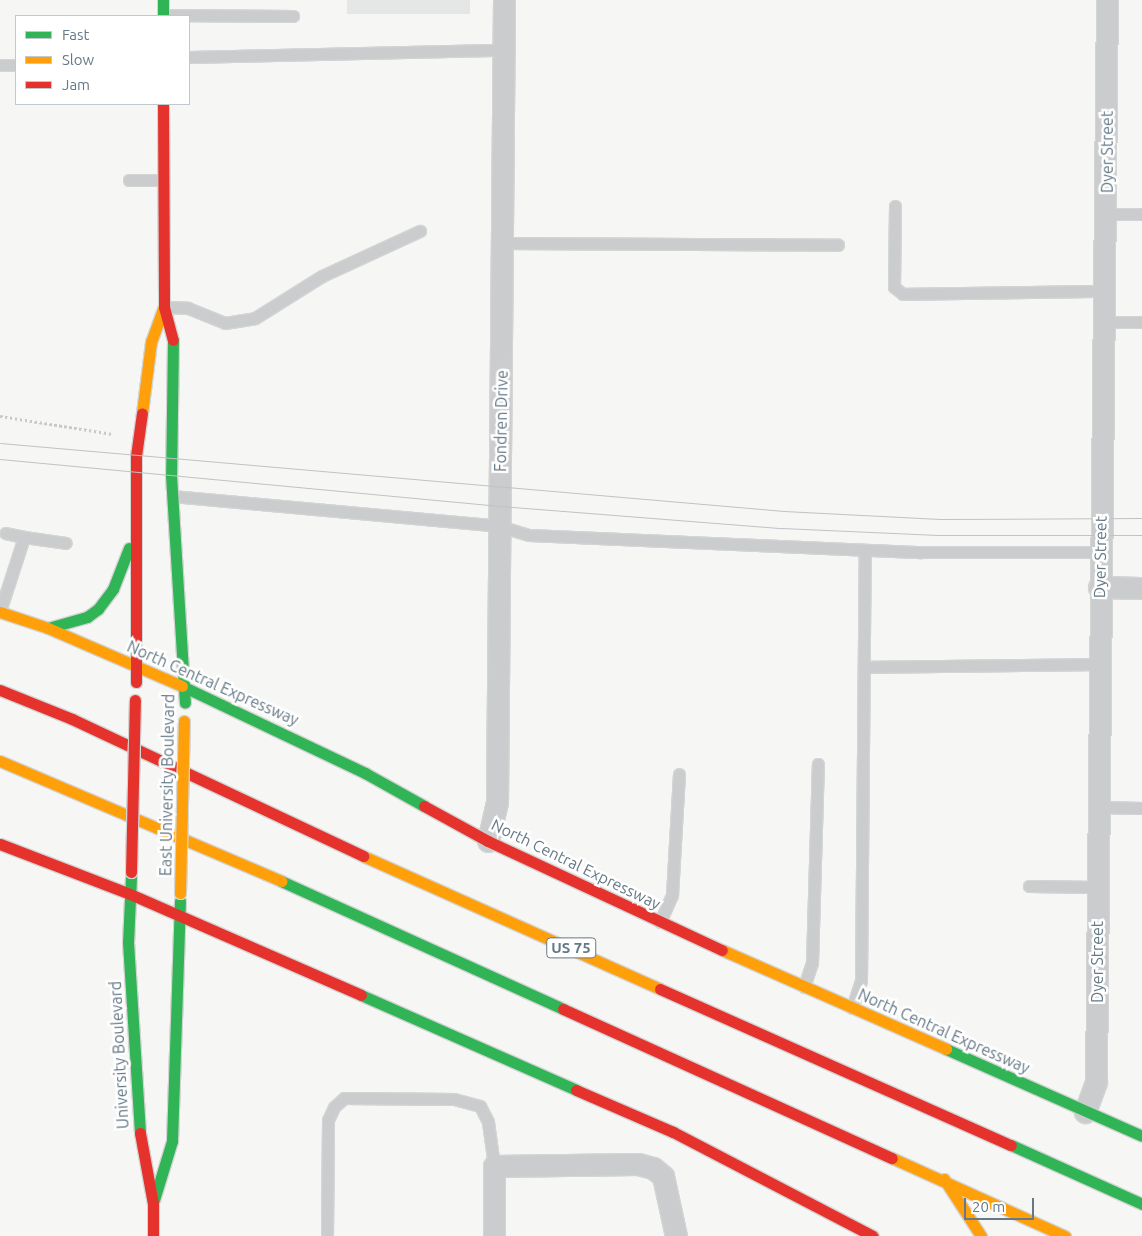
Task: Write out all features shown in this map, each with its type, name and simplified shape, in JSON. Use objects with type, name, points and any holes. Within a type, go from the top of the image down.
[{"type":"main road","points":[[163,0],[163,15]]},
{"type":"main road","name":"East University Boulevard","points":[[153,1204],[172,1141],[180,918],[185,687],[172,496],[174,342],[164,307],[163,105]]},
{"type":"main road","name":"East University Boulevard","points":[[131,872],[136,666],[136,456],[150,351],[164,307]]},
{"type":"main road","points":[[48,628],[87,617],[98,609],[113,589],[135,532]]},
{"type":"main road","name":"North Central Expressway","points":[[0,612],[48,628],[185,687],[323,751],[488,841],[660,922],[1084,1112],[1142,1136]]},
{"type":"main road","name":"US 75","points":[[0,690],[72,718],[250,804],[1142,1204]]},
{"type":"main road","points":[[0,761],[215,852],[944,1179],[1065,1236]]},
{"type":"main road","points":[[0,844],[130,894],[180,918],[673,1132],[873,1236]]},
{"type":"main road","name":"University Boulevard","points":[[131,872],[128,942],[140,1139],[153,1204],[153,1236]]},
{"type":"main road","points":[[944,1179],[981,1236]]},
{"type":"street","name":"Fondren Drive","points":[[488,841],[497,802],[504,0]]},
{"type":"street","name":"Dyer Street","points":[[1084,1112],[1096,1082],[1099,587],[1107,214],[1108,0]]},
{"type":"street","points":[[1099,587],[1142,588]]},
{"type":"street","points":[[494,1236],[494,1166],[638,1164],[653,1168],[663,1176],[676,1236]]},
{"type":"lane","points":[[190,16],[293,16]]},
{"type":"lane","points":[[190,57],[504,50]]},
{"type":"lane","points":[[0,65],[15,66]]},
{"type":"lane","points":[[130,180],[164,180]]},
{"type":"lane","points":[[895,206],[894,287],[903,294],[1105,291]]},
{"type":"lane","points":[[1107,214],[1142,214]]},
{"type":"lane","points":[[164,307],[188,308],[225,323],[255,318],[322,276],[420,231]]},
{"type":"lane","points":[[502,243],[838,245]]},
{"type":"lane","points":[[1105,322],[1142,322]]},
{"type":"lane","points":[[172,496],[499,526],[529,536],[865,550],[1100,552]]},
{"type":"lane","points":[[5,533],[66,543]]},
{"type":"lane","points":[[0,612],[24,537]]},
{"type":"lane","points":[[852,1008],[861,981],[865,550]]},
{"type":"lane","points":[[864,667],[1099,664]]},
{"type":"lane","points":[[804,987],[812,963],[818,764]]},
{"type":"lane","points":[[660,922],[674,886],[679,774]]},
{"type":"lane","points":[[1098,807],[1142,808]]},
{"type":"lane","points":[[1029,886],[1097,887]]},
{"type":"lane","points":[[327,1236],[328,1120],[334,1106],[344,1098],[454,1099],[480,1106],[488,1122],[494,1166]]},
{"type":"path","points":[[0,416],[120,435]]},
{"type":"shaded area","points":[[347,0],[470,0],[470,14],[347,14]]},
{"type":"tram line","points":[[0,443],[784,511],[940,519],[1142,518]]},
{"type":"tram line","points":[[0,459],[500,506],[782,528],[938,535],[1142,535]]},
{"type":"traffic: fast","points":[[163,0],[163,15]]},
{"type":"traffic: fast","points":[[173,340],[171,475],[185,703]]},
{"type":"traffic: fast","points":[[48,628],[87,617],[98,609],[113,589],[129,548]]},
{"type":"traffic: fast","points":[[182,686],[365,773],[424,806]]},
{"type":"traffic: fast","points":[[131,877],[128,942],[140,1133]]},
{"type":"traffic: fast","points":[[281,881],[563,1009]]},
{"type":"traffic: fast","points":[[154,1200],[172,1141],[180,901]]},
{"type":"traffic: fast","points":[[361,995],[576,1090]]},
{"type":"traffic: fast","points":[[946,1049],[1142,1136]]},
{"type":"traffic: fast","points":[[1011,1145],[1142,1204]]},
{"type":"traffic: slow","points":[[142,413],[151,342],[164,307]]},
{"type":"traffic: slow","points":[[0,612],[48,628],[182,686]]},
{"type":"traffic: slow","points":[[180,893],[184,721]]},
{"type":"traffic: slow","points":[[0,761],[281,881]]},
{"type":"traffic: slow","points":[[363,856],[660,989]]},
{"type":"traffic: slow","points":[[722,950],[946,1049]]},
{"type":"traffic: slow","points":[[892,1158],[1065,1236]]},
{"type":"traffic: slow","points":[[944,1179],[981,1236]]},
{"type":"traffic: jam","points":[[163,105],[164,307],[173,340]]},
{"type":"traffic: jam","points":[[136,682],[136,456],[142,413]]},
{"type":"traffic: jam","points":[[0,690],[72,719],[363,856]]},
{"type":"traffic: jam","points":[[131,872],[135,700]]},
{"type":"traffic: jam","points":[[424,806],[488,841],[722,950]]},
{"type":"traffic: jam","points":[[0,844],[130,894],[361,995]]},
{"type":"traffic: jam","points":[[660,989],[1011,1145]]},
{"type":"traffic: jam","points":[[563,1009],[892,1158]]},
{"type":"traffic: jam","points":[[576,1090],[673,1132],[873,1236]]},
{"type":"traffic: jam","points":[[140,1133],[153,1204],[153,1236]]}]
